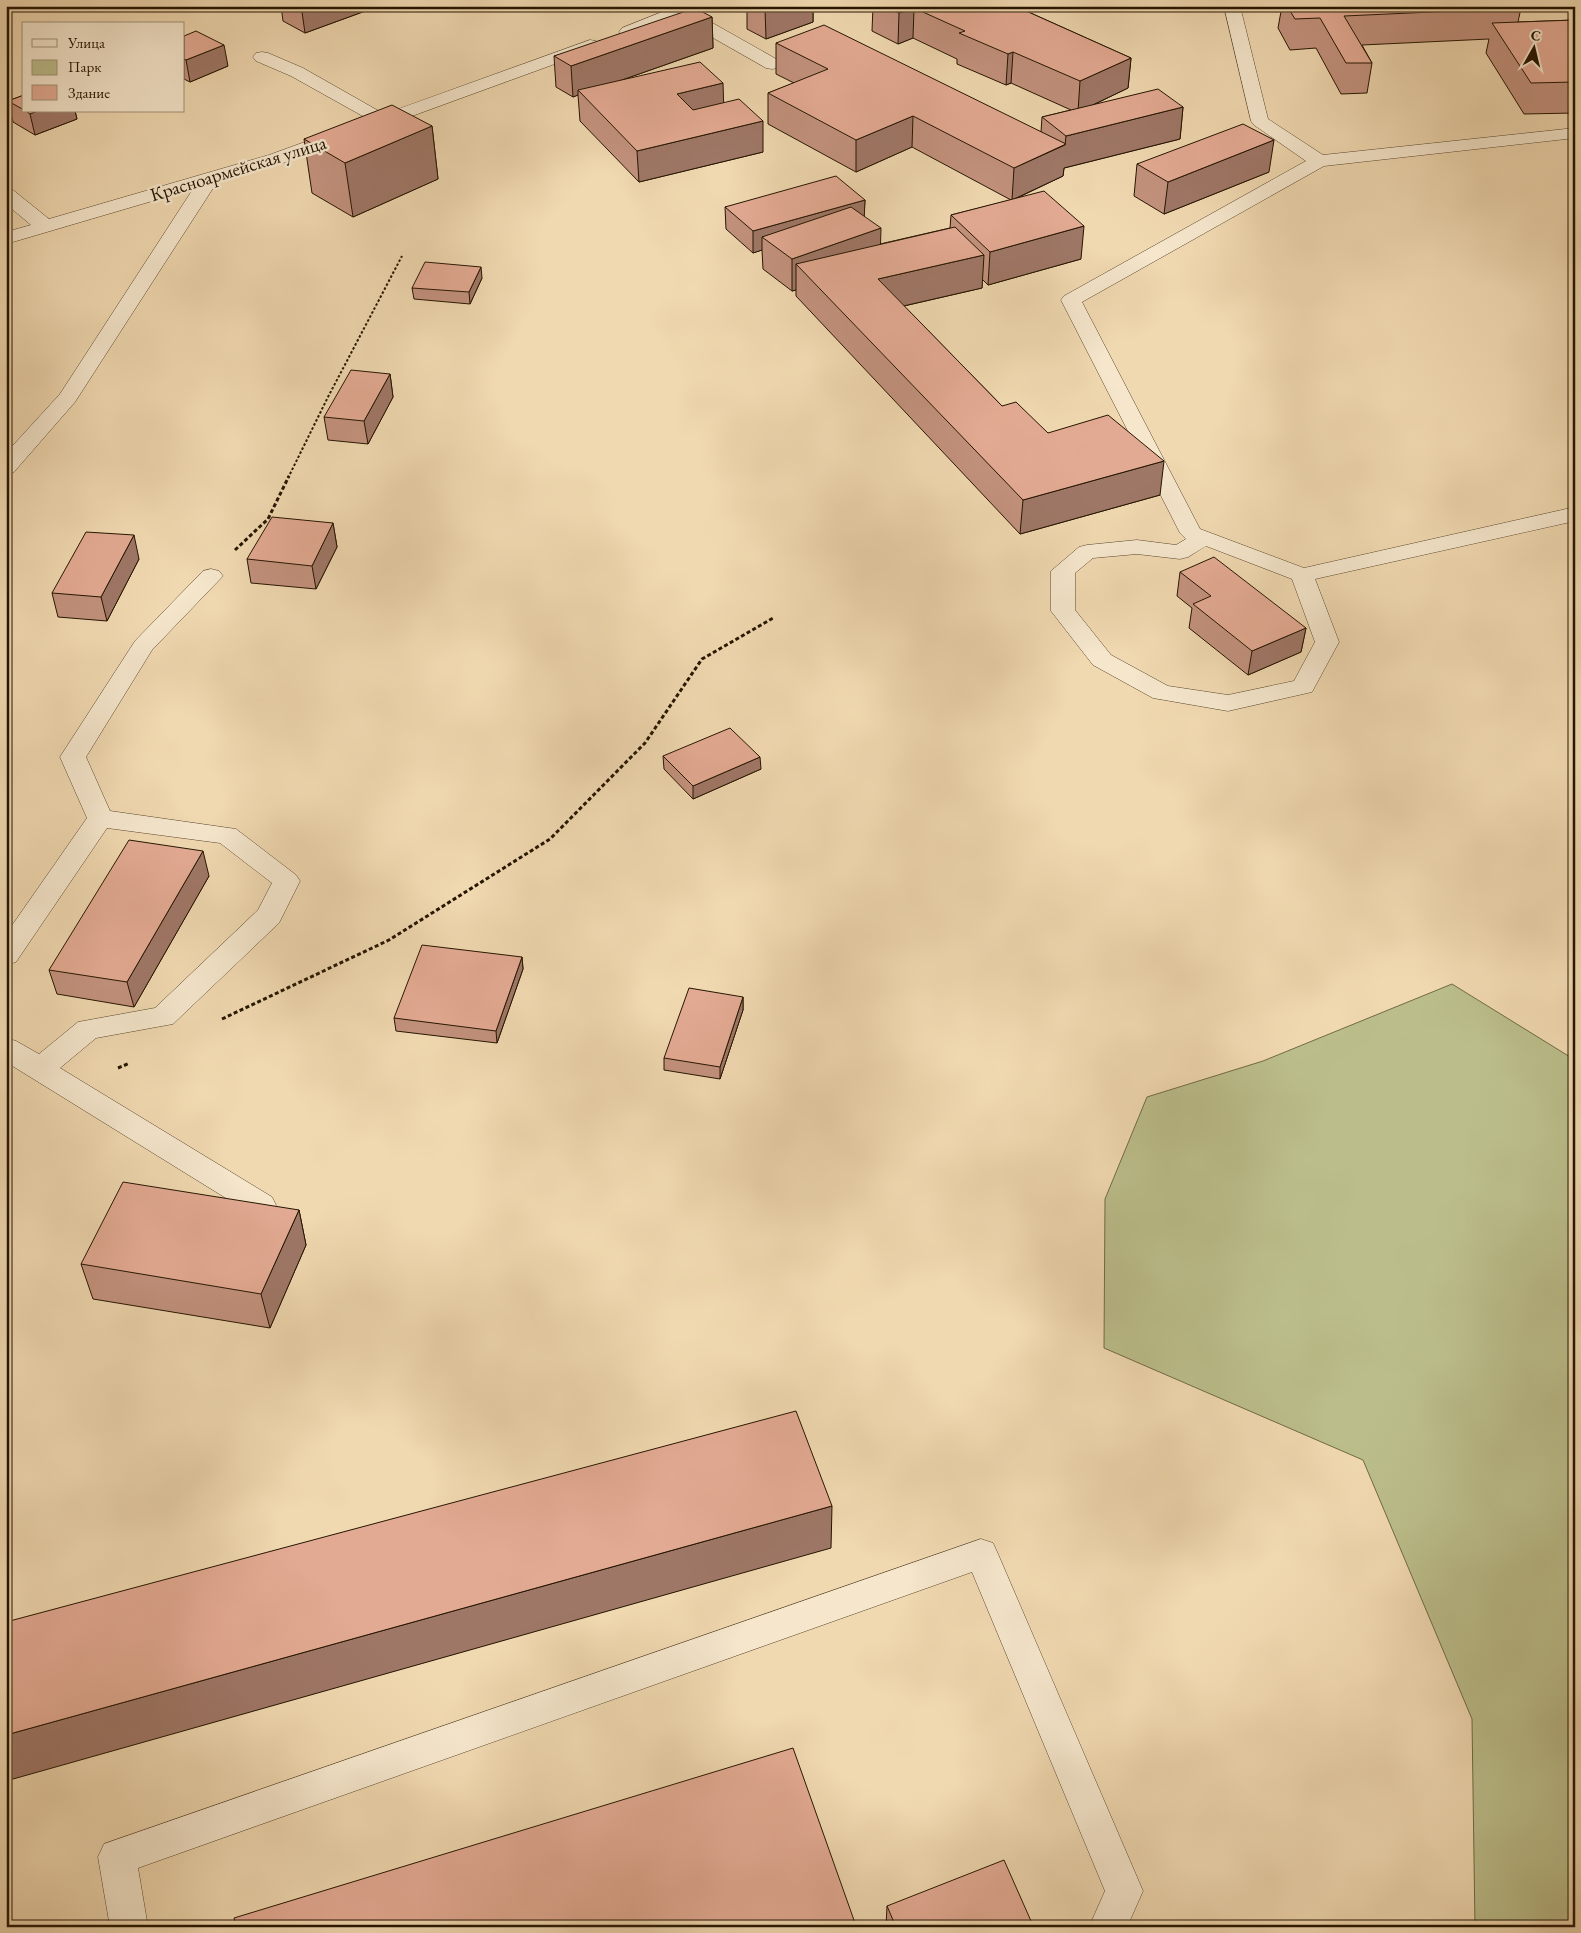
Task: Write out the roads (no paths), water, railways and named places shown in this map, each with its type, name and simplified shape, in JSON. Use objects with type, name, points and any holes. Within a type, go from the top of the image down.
[{"type":"street","points":[[1232,6],[1260,121],[1319,161]]},
{"type":"street","points":[[686,9],[772,64]]},
{"type":"street","name":"Красноармейская улица","points":[[6,238],[276,159],[686,9]]},
{"type":"street","points":[[262,57],[298,72],[382,120]]},
{"type":"street","points":[[1575,133],[1319,161],[1071,300],[1192,533],[1302,575],[1575,514]]},
{"type":"street","points":[[6,466],[68,398],[210,178]]},
{"type":"street","points":[[6,194],[46,226]]},
{"type":"street","points":[[1204,538],[1180,552],[1137,547],[1088,552],[1063,571],[1063,611],[1102,660],[1162,693],[1228,703],[1303,687],[1327,642],[1302,575]]},
{"type":"street","points":[[100,818],[73,757],[143,646],[211,576]]},
{"type":"street","points":[[6,955],[100,818]]},
{"type":"street","points":[[40,1069],[88,1029],[163,1017],[269,916],[287,881],[228,834],[100,818]]},
{"type":"street","points":[[6,1048],[261,1205]]},
{"type":"street","points":[[129,1927],[117,1857],[980,1554],[1124,1891],[1108,1927]]}]
